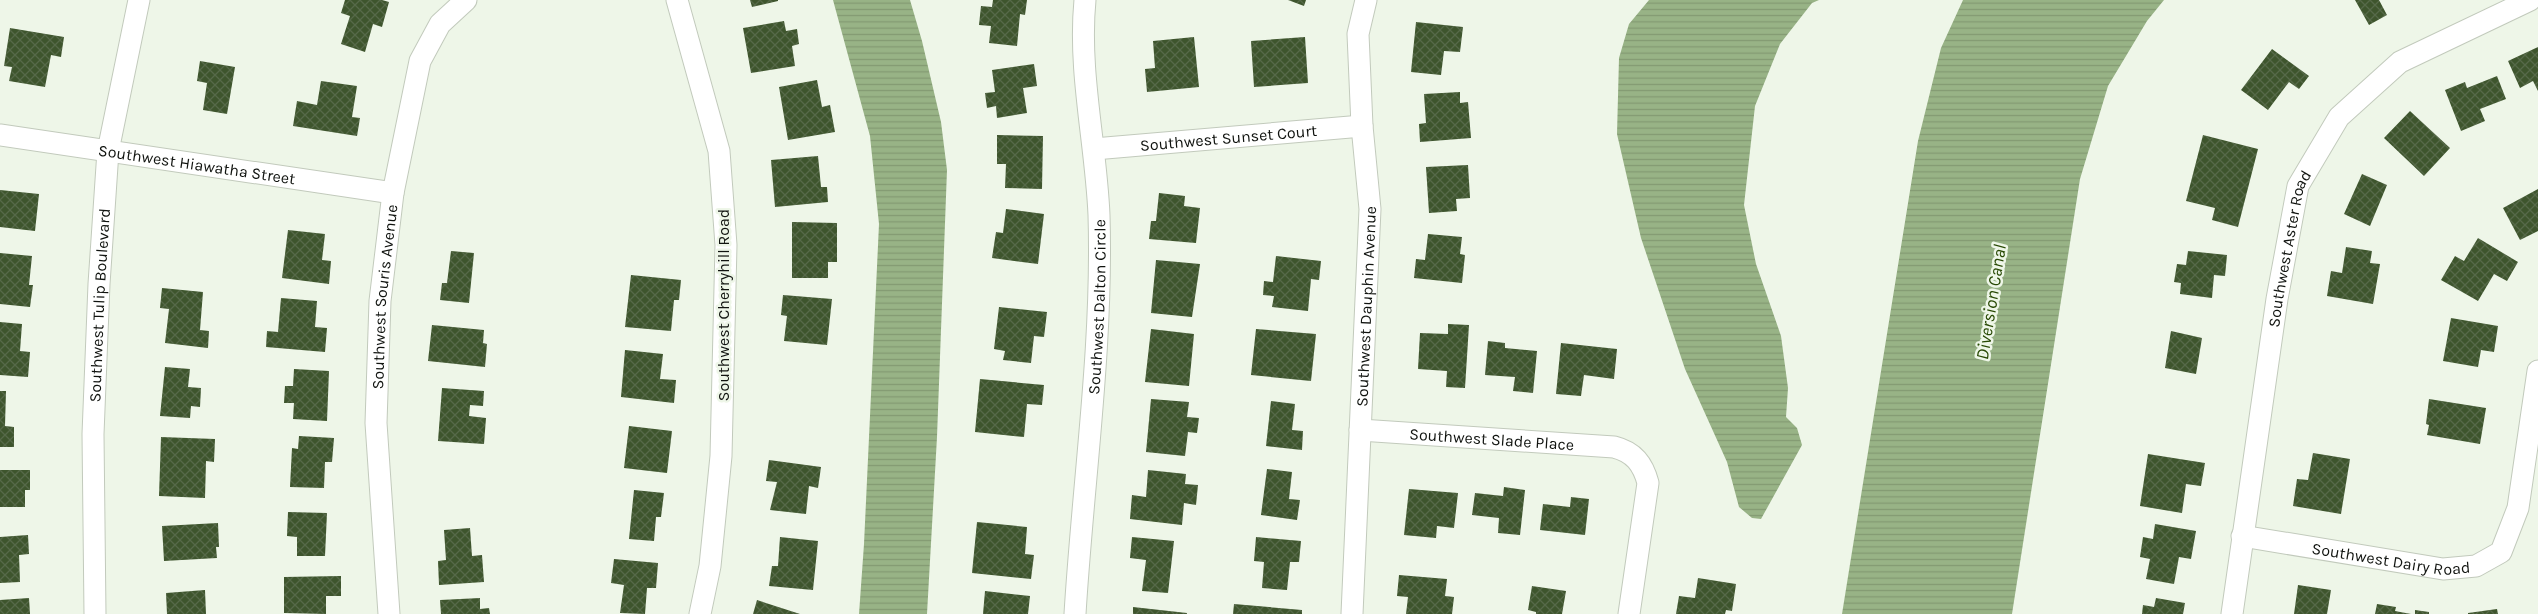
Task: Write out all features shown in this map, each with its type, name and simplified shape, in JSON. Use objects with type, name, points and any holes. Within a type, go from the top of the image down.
[{"type":"street","name":"Southwest Tulip Boulevard","points":[[95,614],[93,434],[99,284],[108,151],[139,0]]},
{"type":"street","name":"Southwest Souris Avenue","points":[[389,614],[376,423],[380,301],[392,193],[420,61],[440,24],[466,0]]},
{"type":"street","name":"Southwest Cherryhill Road","points":[[677,0],[719,151],[726,245],[721,456],[710,566],[700,614]]},
{"type":"street","name":"Southwest Dalton Circle","points":[[1075,614],[1092,406],[1099,214],[1088,93],[1084,0]]},
{"type":"street","name":"Southwest Dauphin Avenue","points":[[1352,614],[1370,209],[1362,126],[1358,34],[1366,0]]},
{"type":"street","name":"Southwest Aster Road","points":[[2232,614],[2277,300],[2298,186],[2339,117],[2400,62],[2530,0]]},
{"type":"street","name":"Southwest Sunset Court","points":[[1094,149],[1362,126]]},
{"type":"street","name":"Southwest Hiawatha Street","points":[[0,135],[392,193]]},
{"type":"street","name":"Southwest Dairy Road","points":[[2242,536],[2443,569],[2476,566],[2501,552],[2518,508],[2538,371]]},
{"type":"street","name":"Southwest Slade Place","points":[[1360,430],[1614,447],[1625,450],[1642,465],[1648,484],[1629,614]]},
{"type":"water","points":[[833,0],[910,0],[922,41],[941,122],[947,170],[937,437],[927,614],[859,614],[879,224],[870,136]]},
{"type":"water","points":[[1649,0],[1819,0],[1812,3],[1780,44],[1755,106],[1744,205],[1756,264],[1781,336],[1788,388],[1786,417],[1797,428],[1802,445],[1761,519],[1752,518],[1739,507],[1727,462],[1685,369],[1641,238],[1617,134],[1619,58],[1629,24]]},
{"type":"water","name":"Diversion Canal","points":[[1963,0],[2164,0],[2147,21],[2108,86],[2080,179],[2012,614],[1842,614],[1918,141],[1941,48]]},
{"type":"building","points":[[345,0],[382,0],[389,2],[382,27],[373,24],[365,52],[341,44],[350,16],[341,13]]},
{"type":"building","points":[[750,0],[778,0],[778,1],[752,7]]},
{"type":"building","points":[[993,0],[1027,0],[1025,15],[1020,14],[1017,46],[989,43],[991,26],[979,25],[981,6],[992,7]]},
{"type":"building","points":[[1288,0],[1306,0],[1304,6]]},
{"type":"building","points":[[2355,0],[2379,0],[2387,15],[2369,25]]},
{"type":"building","points":[[784,21],[786,31],[797,29],[799,44],[792,46],[795,66],[751,73],[743,28]]},
{"type":"building","points":[[1416,22],[1463,27],[1460,52],[1444,51],[1441,75],[1411,72]]},
{"type":"building","points":[[10,28],[64,37],[61,57],[51,55],[45,87],[9,81],[12,67],[4,66]]},
{"type":"building","points":[[1194,37],[1199,87],[1147,92],[1145,69],[1155,68],[1153,41]]},
{"type":"building","points":[[1305,37],[1308,83],[1254,87],[1251,41]]},
{"type":"building","points":[[2538,47],[2538,91],[2533,81],[2520,88],[2508,61]]},
{"type":"building","points":[[2272,49],[2309,76],[2299,89],[2289,82],[2268,110],[2241,90]]},
{"type":"building","points":[[200,61],[235,67],[227,114],[203,110],[207,83],[197,81]]},
{"type":"building","points":[[1034,64],[1037,86],[1023,88],[1027,113],[997,118],[996,106],[987,108],[985,93],[995,92],[992,70]]},
{"type":"building","points":[[2497,76],[2506,99],[2480,109],[2485,121],[2461,131],[2445,90],[2465,82],[2467,88]]},
{"type":"building","points":[[817,80],[822,107],[830,105],[835,132],[788,140],[779,87]]},
{"type":"building","points":[[321,81],[357,86],[352,117],[360,118],[357,136],[293,126],[297,101],[317,105]]},
{"type":"building","points":[[1460,92],[1460,103],[1468,102],[1471,138],[1420,142],[1419,124],[1426,123],[1424,94]]},
{"type":"building","points":[[2410,111],[2450,148],[2424,176],[2384,138]]},
{"type":"building","points":[[997,135],[1043,136],[1042,189],[1005,188],[1006,164],[997,164]]},
{"type":"building","points":[[2203,135],[2258,149],[2238,227],[2212,220],[2215,208],[2186,201]]},
{"type":"building","points":[[818,156],[821,187],[827,187],[828,202],[775,207],[771,160]]},
{"type":"building","points":[[1468,165],[1470,198],[1456,199],[1457,211],[1429,213],[1426,167]]},
{"type":"building","points":[[2362,174],[2387,185],[2370,226],[2344,214]]},
{"type":"building","points":[[2538,189],[2538,231],[2520,240],[2503,208]]},
{"type":"building","points":[[0,190],[39,194],[35,231],[0,227]]},
{"type":"building","points":[[1159,193],[1185,196],[1184,206],[1200,208],[1196,243],[1149,239],[1151,221],[1156,221]]},
{"type":"building","points":[[1006,209],[1044,214],[1038,264],[992,258],[996,232],[1003,233]]},
{"type":"building","points":[[792,222],[837,223],[837,262],[828,262],[828,278],[792,278]]},
{"type":"building","points":[[288,230],[325,234],[322,260],[331,261],[329,284],[282,278]]},
{"type":"building","points":[[1428,234],[1462,237],[1460,254],[1465,255],[1462,283],[1414,278],[1416,259],[1425,260]]},
{"type":"building","points":[[2478,238],[2518,262],[2507,281],[2494,274],[2478,301],[2441,280],[2455,256],[2464,261]]},
{"type":"building","points":[[2346,247],[2372,251],[2370,263],[2380,264],[2373,304],[2327,296],[2331,271],[2342,273]]},
{"type":"building","points":[[451,251],[474,253],[469,303],[440,300],[442,283],[447,283]]},
{"type":"building","points":[[2188,251],[2227,255],[2225,276],[2214,275],[2212,298],[2180,294],[2181,283],[2174,282],[2177,264],[2186,265]]},
{"type":"building","points":[[0,253],[32,256],[29,285],[33,285],[30,307],[0,304]]},
{"type":"building","points":[[1276,256],[1321,261],[1319,280],[1311,279],[1308,311],[1272,307],[1274,296],[1263,295],[1264,281],[1273,282]]},
{"type":"building","points":[[1156,260],[1200,264],[1192,317],[1151,313]]},
{"type":"building","points":[[631,275],[681,280],[679,300],[674,300],[671,331],[625,327]]},
{"type":"building","points":[[162,288],[203,292],[200,330],[209,331],[208,348],[165,343],[169,309],[160,308]]},
{"type":"building","points":[[783,295],[832,299],[827,345],[784,341],[787,316],[781,315]]},
{"type":"building","points":[[281,298],[317,301],[315,327],[327,328],[325,352],[266,347],[267,331],[278,332]]},
{"type":"building","points":[[999,307],[1047,312],[1044,337],[1034,336],[1031,363],[1003,360],[1005,351],[994,349]]},
{"type":"building","points":[[2451,318],[2498,326],[2494,352],[2481,350],[2478,367],[2443,361]]},
{"type":"building","points":[[0,322],[22,324],[20,351],[30,352],[28,377],[0,375]]},
{"type":"building","points":[[1448,324],[1469,325],[1465,388],[1446,387],[1447,371],[1418,369],[1420,333],[1448,334]]},
{"type":"building","points":[[432,325],[484,330],[483,343],[487,344],[485,367],[428,361]]},
{"type":"building","points":[[1151,329],[1194,334],[1189,386],[1145,382]]},
{"type":"building","points":[[1256,329],[1316,334],[1311,381],[1251,375]]},
{"type":"building","points":[[2171,331],[2202,338],[2196,374],[2165,368]]},
{"type":"building","points":[[1488,341],[1505,343],[1505,348],[1537,351],[1533,393],[1513,391],[1515,377],[1485,375]]},
{"type":"building","points":[[1561,343],[1617,349],[1614,379],[1584,375],[1581,396],[1556,394]]},
{"type":"building","points":[[625,350],[663,354],[660,379],[676,380],[674,403],[621,397]]},
{"type":"building","points":[[165,367],[190,369],[188,387],[201,388],[200,407],[191,406],[190,418],[160,416]]},
{"type":"building","points":[[294,369],[329,371],[327,421],[293,419],[294,403],[284,403],[285,386],[293,386]]},
{"type":"building","points":[[980,379],[1044,385],[1042,405],[1027,404],[1024,437],[975,432]]},
{"type":"building","points":[[442,388],[484,391],[483,406],[470,405],[469,416],[486,418],[484,444],[438,441]]},
{"type":"building","points":[[0,391],[6,391],[5,426],[14,427],[14,447],[0,447]]},
{"type":"building","points":[[1151,399],[1189,402],[1187,417],[1199,418],[1197,433],[1188,432],[1185,456],[1146,452]]},
{"type":"building","points":[[2429,399],[2486,408],[2480,444],[2427,435],[2429,425],[2426,424]]},
{"type":"building","points":[[1271,401],[1295,404],[1292,430],[1303,431],[1302,450],[1266,446]]},
{"type":"building","points":[[629,426],[672,431],[667,473],[624,468]]},
{"type":"building","points":[[299,436],[334,438],[332,462],[325,462],[324,488],[290,487],[292,448],[298,449]]},
{"type":"building","points":[[161,437],[215,439],[214,462],[206,461],[205,498],[159,496]]},
{"type":"building","points":[[2313,453],[2350,459],[2341,514],[2293,506],[2297,479],[2308,480]]},
{"type":"building","points":[[2148,454],[2205,463],[2201,486],[2186,484],[2182,513],[2140,506]]},
{"type":"building","points":[[769,460],[821,467],[818,488],[809,486],[806,514],[770,510],[777,482],[766,481]]},
{"type":"building","points":[[1267,469],[1292,472],[1289,499],[1300,500],[1297,520],[1261,515]]},
{"type":"building","points":[[0,470],[30,470],[30,490],[25,490],[25,507],[0,507]]},
{"type":"building","points":[[1148,470],[1186,474],[1185,484],[1198,485],[1196,505],[1184,503],[1182,525],[1130,519],[1132,495],[1146,497]]},
{"type":"building","points":[[1504,487],[1525,490],[1520,535],[1498,533],[1499,518],[1472,515],[1475,493],[1503,496]]},
{"type":"building","points":[[1409,489],[1458,493],[1454,528],[1437,526],[1436,538],[1404,535]]},
{"type":"building","points":[[634,490],[664,493],[661,517],[656,517],[654,541],[629,539]]},
{"type":"building","points":[[1571,497],[1589,499],[1585,535],[1540,530],[1543,504],[1570,507]]},
{"type":"building","points":[[288,512],[327,513],[325,556],[297,556],[297,537],[287,536]]},
{"type":"building","points":[[977,522],[1027,527],[1025,554],[1034,555],[1031,579],[972,573]]},
{"type":"building","points":[[218,523],[219,547],[216,547],[217,558],[164,561],[162,526]]},
{"type":"building","points":[[2155,524],[2196,531],[2191,559],[2179,557],[2174,584],[2146,579],[2150,559],[2140,557],[2143,537],[2153,539]]},
{"type":"building","points":[[470,528],[472,556],[482,555],[484,582],[439,585],[438,561],[446,560],[444,530]]},
{"type":"building","points":[[28,535],[29,554],[19,555],[20,582],[0,583],[0,537]]},
{"type":"building","points":[[780,537],[818,541],[813,590],[769,586],[772,566],[778,566]]},
{"type":"building","points":[[1132,537],[1174,541],[1168,593],[1142,591],[1146,560],[1130,558]]},
{"type":"building","points":[[1256,537],[1301,541],[1299,562],[1290,562],[1287,590],[1262,588],[1264,562],[1254,561]]},
{"type":"building","points":[[614,559],[658,563],[656,588],[647,588],[645,614],[620,613],[624,585],[611,583]]},
{"type":"building","points":[[1399,575],[1447,579],[1445,596],[1454,597],[1452,614],[1406,614],[1408,597],[1397,596]]},
{"type":"building","points":[[341,576],[341,596],[326,596],[326,614],[284,613],[284,577]]},
{"type":"building","points":[[1698,578],[1736,584],[1732,611],[1726,610],[1725,614],[1676,614],[1679,596],[1695,598]]},
{"type":"building","points":[[2298,585],[2331,590],[2327,614],[2294,614]]},
{"type":"building","points":[[1532,586],[1566,591],[1562,614],[1536,614],[1536,612],[1528,610]]},
{"type":"building","points":[[205,590],[206,614],[167,614],[166,593]]},
{"type":"building","points":[[985,591],[1030,596],[1028,614],[983,614]]},
{"type":"building","points":[[29,598],[30,614],[0,614],[0,600]]},
{"type":"building","points":[[480,598],[480,609],[489,608],[490,614],[441,614],[440,600]]},
{"type":"building","points":[[2156,598],[2185,603],[2183,614],[2142,614],[2143,605],[2154,607]]},
{"type":"building","points":[[757,600],[800,614],[753,614]]},
{"type":"building","points":[[1234,604],[1302,610],[1302,614],[1233,614]]},
{"type":"building","points":[[2377,604],[2396,607],[2395,611],[2411,614],[2375,614]]},
{"type":"building","points":[[1133,607],[1187,613],[1187,614],[1133,614]]},
{"type":"building","points":[[2497,609],[2498,614],[2468,614],[2468,613]]},
{"type":"building","points":[[2415,610],[2429,612],[2429,614],[2415,614]]}]
